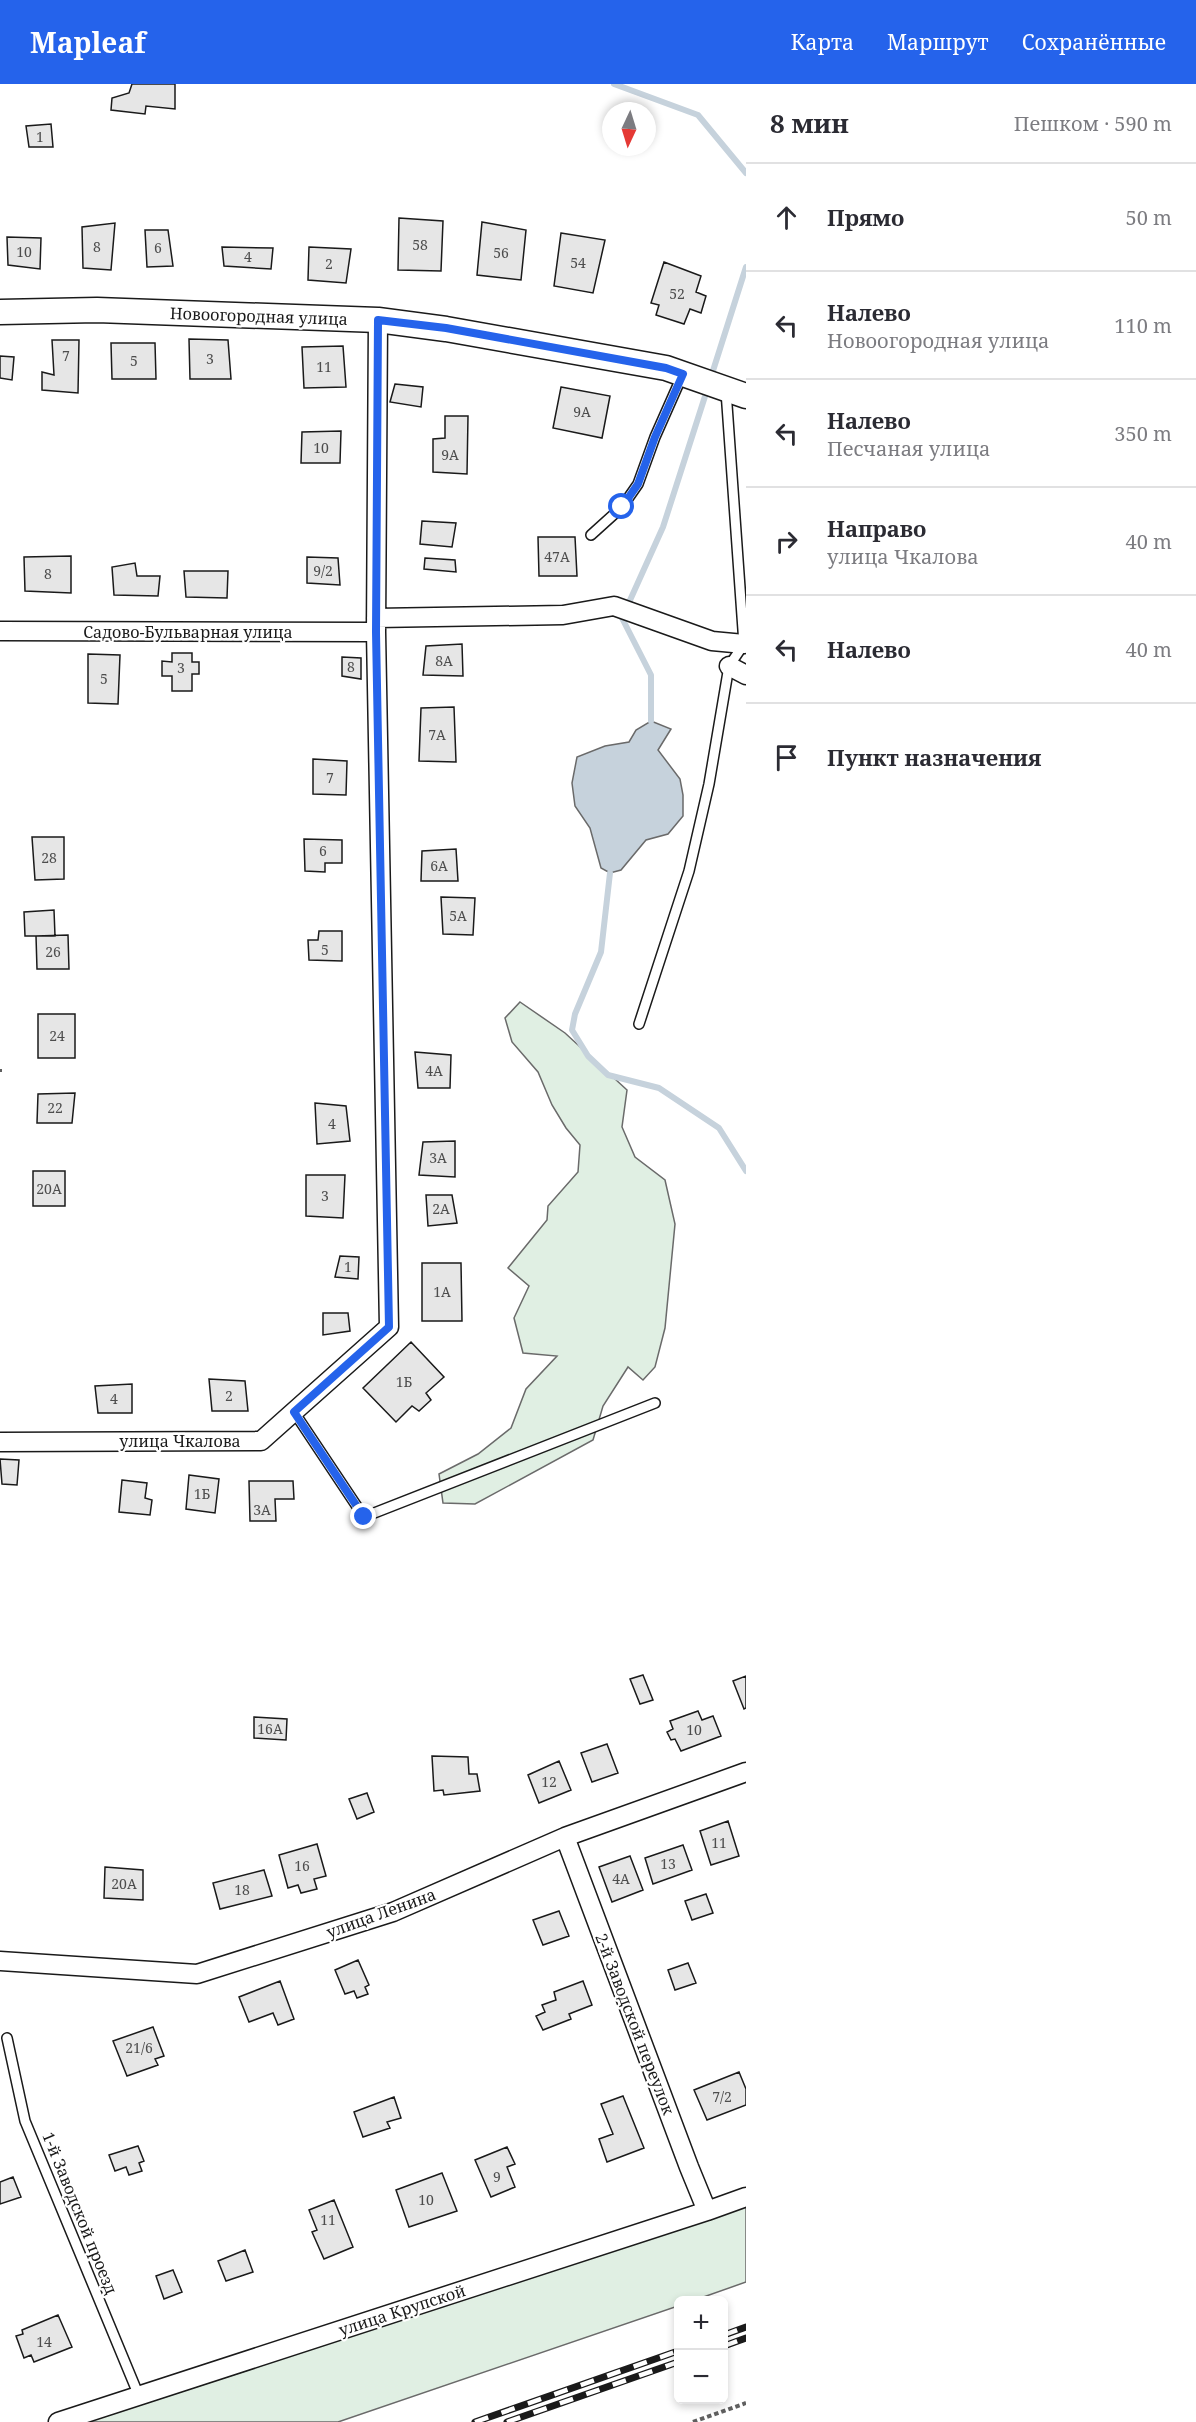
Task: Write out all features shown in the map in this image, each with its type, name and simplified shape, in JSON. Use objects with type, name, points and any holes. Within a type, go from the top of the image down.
[{"type":"street","name":"Новоогородная улица","points":[[0,312],[97,310],[378,320],[446,328],[666,368],[736,393]]},
{"type":"street","points":[[376,625],[378,320]]},
{"type":"street","name":"Садово-Бульварная улица","points":[[0,631],[376,625],[563,615],[614,606],[712,641],[744,644]]},
{"type":"street","name":"улица Чкалова","points":[[0,1442],[261,1441],[389,1327],[376,625]]},
{"type":"street","points":[[729,666],[746,675]]},
{"type":"street","name":"улица Ленина","points":[[0,1961],[197,1974],[393,1912],[565,1837],[746,1772]]},
{"type":"street","name":"2-й Заводской переулок","points":[[565,1837],[707,2211]]},
{"type":"street","name":"улица Крупской","points":[[58,2422],[746,2197]]},
{"type":"lane","points":[[591,535],[622,507],[638,484],[655,437],[683,374]]},
{"type":"lane","points":[[639,1024],[689,872],[710,784],[729,666],[744,644],[736,393]]},
{"type":"lane","points":[[294,1412],[364,1517],[655,1403]]},
{"type":"lane","name":"1-й Заводской проезд","points":[[7,2038],[25,2121],[139,2396]]},
{"type":"path","points":[[693,2422],[746,2403]]},
{"type":"green space","points":[[520,1002],[565,1033],[627,1090],[622,1127],[635,1157],[665,1180],[675,1224],[665,1328],[655,1367],[643,1380],[628,1367],[603,1406],[593,1440],[475,1504],[443,1503],[439,1474],[478,1454],[511,1428],[526,1389],[557,1356],[523,1353],[514,1318],[529,1286],[508,1268],[547,1220],[548,1206],[578,1172],[580,1145],[552,1105],[538,1072],[512,1042],[505,1018]]},
{"type":"green space","points":[[746,2198],[746,2282],[706,2296],[674,2296],[674,2307],[338,2422],[87,2422],[251,2369]]},
{"type":"shaded area","points":[[651,721],[671,729],[658,750],[680,779],[683,816],[668,834],[646,840],[621,870],[610,873],[601,868],[590,828],[575,806],[572,783],[577,757],[605,746],[629,742],[636,730]]},
{"type":"building","points":[[132,84],[175,84],[175,109],[146,106],[145,114],[111,110],[112,98],[129,93]]},
{"type":"building","points":[[51,124],[53,147],[29,147],[26,126]]},
{"type":"building","points":[[399,218],[443,221],[441,271],[398,270]]},
{"type":"building","points":[[482,222],[526,230],[521,280],[477,275]]},
{"type":"building","points":[[115,223],[111,270],[83,268],[82,227]]},
{"type":"building","points":[[145,230],[168,230],[173,266],[147,267]]},
{"type":"building","points":[[561,233],[605,240],[593,293],[554,286]]},
{"type":"building","points":[[7,237],[41,238],[40,269],[8,265]]},
{"type":"building","points":[[222,247],[273,248],[271,269],[224,266]]},
{"type":"building","points":[[309,247],[351,249],[346,283],[308,280]]},
{"type":"building","points":[[664,262],[701,276],[696,292],[706,296],[701,313],[690,309],[684,324],[656,315],[659,305],[651,303]]},
{"type":"building","points":[[189,339],[228,340],[231,379],[190,379]]},
{"type":"building","points":[[52,340],[79,340],[78,393],[42,390],[42,372],[54,375]]},
{"type":"building","points":[[111,343],[155,343],[156,379],[112,379]]},
{"type":"building","points":[[343,346],[346,387],[304,388],[302,347]]},
{"type":"building","points":[[0,356],[14,357],[12,380],[0,378]]},
{"type":"building","points":[[395,384],[423,387],[421,407],[390,402]]},
{"type":"building","points":[[561,387],[610,396],[602,438],[553,428]]},
{"type":"building","points":[[445,416],[468,416],[467,474],[433,472],[433,439],[445,438]]},
{"type":"building","points":[[341,431],[340,463],[301,463],[302,432]]},
{"type":"building","points":[[422,521],[456,523],[452,547],[420,544]]},
{"type":"building","points":[[538,537],[575,537],[577,576],[539,576]]},
{"type":"building","points":[[71,556],[71,593],[25,591],[24,557]]},
{"type":"building","points":[[307,557],[338,558],[340,585],[307,583]]},
{"type":"building","points":[[425,558],[455,560],[456,572],[424,569]]},
{"type":"building","points":[[135,563],[137,576],[160,576],[158,596],[114,595],[112,567]]},
{"type":"building","points":[[184,571],[228,571],[227,598],[186,597]]},
{"type":"building","points":[[462,644],[463,676],[423,675],[426,646]]},
{"type":"building","points":[[172,653],[192,653],[192,662],[199,662],[199,674],[192,674],[192,691],[172,691],[172,676],[162,676],[162,661],[172,662]]},
{"type":"building","points":[[88,654],[120,655],[118,704],[88,703]]},
{"type":"building","points":[[342,657],[361,658],[361,679],[342,676]]},
{"type":"building","points":[[454,707],[456,762],[419,761],[421,708]]},
{"type":"building","points":[[313,759],[347,761],[346,795],[313,794]]},
{"type":"building","points":[[32,837],[64,837],[64,879],[35,880]]},
{"type":"building","points":[[304,839],[342,840],[342,863],[325,863],[325,872],[305,871]]},
{"type":"building","points":[[456,849],[458,881],[421,881],[422,851]]},
{"type":"building","points":[[441,897],[475,898],[473,935],[443,934]]},
{"type":"building","points":[[54,910],[55,936],[25,936],[24,912]]},
{"type":"building","points":[[319,931],[342,931],[342,961],[309,960],[308,940],[318,940]]},
{"type":"building","points":[[68,935],[69,969],[37,969],[36,936]]},
{"type":"building","points":[[38,1014],[75,1014],[75,1058],[38,1058]]},
{"type":"building","points":[[415,1052],[451,1055],[450,1088],[418,1088]]},
{"type":"building","points":[[75,1093],[72,1123],[37,1123],[38,1094]]},
{"type":"building","points":[[315,1103],[346,1106],[350,1141],[317,1144]]},
{"type":"building","points":[[455,1141],[455,1177],[419,1175],[423,1142]]},
{"type":"building","points":[[33,1171],[65,1171],[65,1206],[33,1206]]},
{"type":"building","points":[[306,1175],[345,1175],[343,1218],[306,1216]]},
{"type":"building","points":[[426,1195],[452,1195],[457,1223],[428,1226]]},
{"type":"building","points":[[340,1256],[359,1257],[358,1279],[335,1277]]},
{"type":"building","points":[[422,1263],[461,1263],[462,1321],[422,1321]]},
{"type":"building","points":[[323,1313],[348,1313],[350,1331],[323,1335]]},
{"type":"building","points":[[411,1342],[444,1377],[426,1393],[431,1400],[419,1411],[412,1406],[396,1422],[363,1388]]},
{"type":"building","points":[[209,1379],[245,1381],[248,1411],[212,1411]]},
{"type":"building","points":[[132,1384],[132,1413],[98,1413],[95,1386]]},
{"type":"building","points":[[0,1459],[19,1460],[17,1485],[2,1484]]},
{"type":"building","points":[[189,1475],[219,1479],[215,1513],[186,1509]]},
{"type":"building","points":[[122,1480],[147,1483],[145,1498],[152,1500],[150,1515],[119,1512]]},
{"type":"building","points":[[249,1481],[293,1481],[294,1499],[275,1499],[276,1521],[250,1521]]},
{"type":"building","points":[[643,1675],[653,1700],[640,1704],[630,1679]]},
{"type":"building","points":[[746,1676],[746,1708],[744,1709],[733,1681]]},
{"type":"building","points":[[698,1711],[702,1720],[713,1716],[721,1736],[681,1751],[675,1739],[671,1740],[667,1732],[673,1729],[670,1721]]},
{"type":"building","points":[[254,1717],[287,1719],[286,1740],[254,1738]]},
{"type":"building","points":[[607,1744],[618,1773],[592,1782],[581,1753]]},
{"type":"building","points":[[432,1756],[468,1757],[469,1774],[477,1774],[480,1791],[444,1795],[443,1790],[434,1791]]},
{"type":"building","points":[[559,1761],[571,1790],[539,1803],[528,1775]]},
{"type":"building","points":[[367,1793],[374,1812],[357,1819],[349,1799]]},
{"type":"building","points":[[728,1821],[739,1856],[711,1865],[700,1831]]},
{"type":"building","points":[[317,1844],[326,1876],[314,1879],[317,1889],[301,1893],[298,1885],[288,1888],[279,1855]]},
{"type":"building","points":[[683,1845],[692,1870],[653,1884],[645,1858]]},
{"type":"building","points":[[630,1856],[643,1890],[612,1902],[599,1867]]},
{"type":"building","points":[[105,1867],[143,1870],[143,1900],[104,1898]]},
{"type":"building","points":[[264,1870],[272,1896],[220,1909],[213,1883]]},
{"type":"building","points":[[706,1894],[713,1913],[692,1920],[685,1901]]},
{"type":"building","points":[[559,1911],[569,1936],[543,1945],[533,1920]]},
{"type":"building","points":[[358,1960],[369,1985],[365,1987],[368,1994],[357,1998],[354,1991],[345,1994],[335,1970]]},
{"type":"building","points":[[688,1963],[696,1983],[675,1990],[668,1970]]},
{"type":"building","points":[[280,1981],[294,2019],[278,2025],[273,2013],[249,2022],[239,1997]]},
{"type":"building","points":[[583,1981],[592,2005],[569,2014],[571,2019],[543,2030],[536,2016],[545,2012],[542,2005],[556,2000],[554,1992]]},
{"type":"building","points":[[153,2027],[164,2056],[155,2059],[158,2065],[127,2076],[113,2041]]},
{"type":"building","points":[[739,2072],[746,2089],[746,2105],[707,2120],[694,2090]]},
{"type":"building","points":[[623,2096],[644,2148],[607,2162],[599,2139],[613,2134],[601,2104]]},
{"type":"building","points":[[394,2097],[401,2118],[387,2122],[390,2128],[363,2137],[354,2112]]},
{"type":"building","points":[[138,2146],[144,2161],[139,2163],[142,2171],[129,2175],[126,2167],[115,2171],[109,2155]]},
{"type":"building","points":[[507,2147],[515,2164],[507,2167],[515,2187],[491,2197],[475,2160]]},
{"type":"building","points":[[442,2173],[457,2211],[409,2227],[396,2190]]},
{"type":"building","points":[[13,2177],[21,2197],[0,2204],[0,2182]]},
{"type":"building","points":[[334,2200],[353,2247],[324,2259],[312,2232],[317,2230],[309,2210]]},
{"type":"building","points":[[245,2250],[253,2272],[226,2281],[218,2261]]},
{"type":"building","points":[[173,2270],[182,2292],[164,2299],[156,2276]]},
{"type":"building","points":[[58,2315],[72,2347],[34,2362],[31,2355],[24,2358],[16,2336],[23,2334],[22,2330]]},
{"type":"waterway","points":[[614,84],[698,115],[746,173]]},
{"type":"waterway","points":[[711,377],[746,267]]},
{"type":"waterway","points":[[651,721],[651,675],[622,618],[663,527],[708,387]]},
{"type":"waterway","points":[[610,873],[601,952],[575,1014],[572,1030],[588,1056],[608,1075],[659,1088],[719,1128],[746,1171]]},
{"type":"railway","points":[[728,2334],[746,2327]]},
{"type":"railway","points":[[728,2345],[746,2338]]},
{"type":"railway","points":[[475,2422],[674,2352]]},
{"type":"railway","points":[[507,2422],[674,2363]]},
{"type":"route","points":[[364,1517],[294,1412],[389,1327],[376,632],[378,320],[446,328],[666,368],[683,374],[655,437],[638,484],[622,507]]}]
